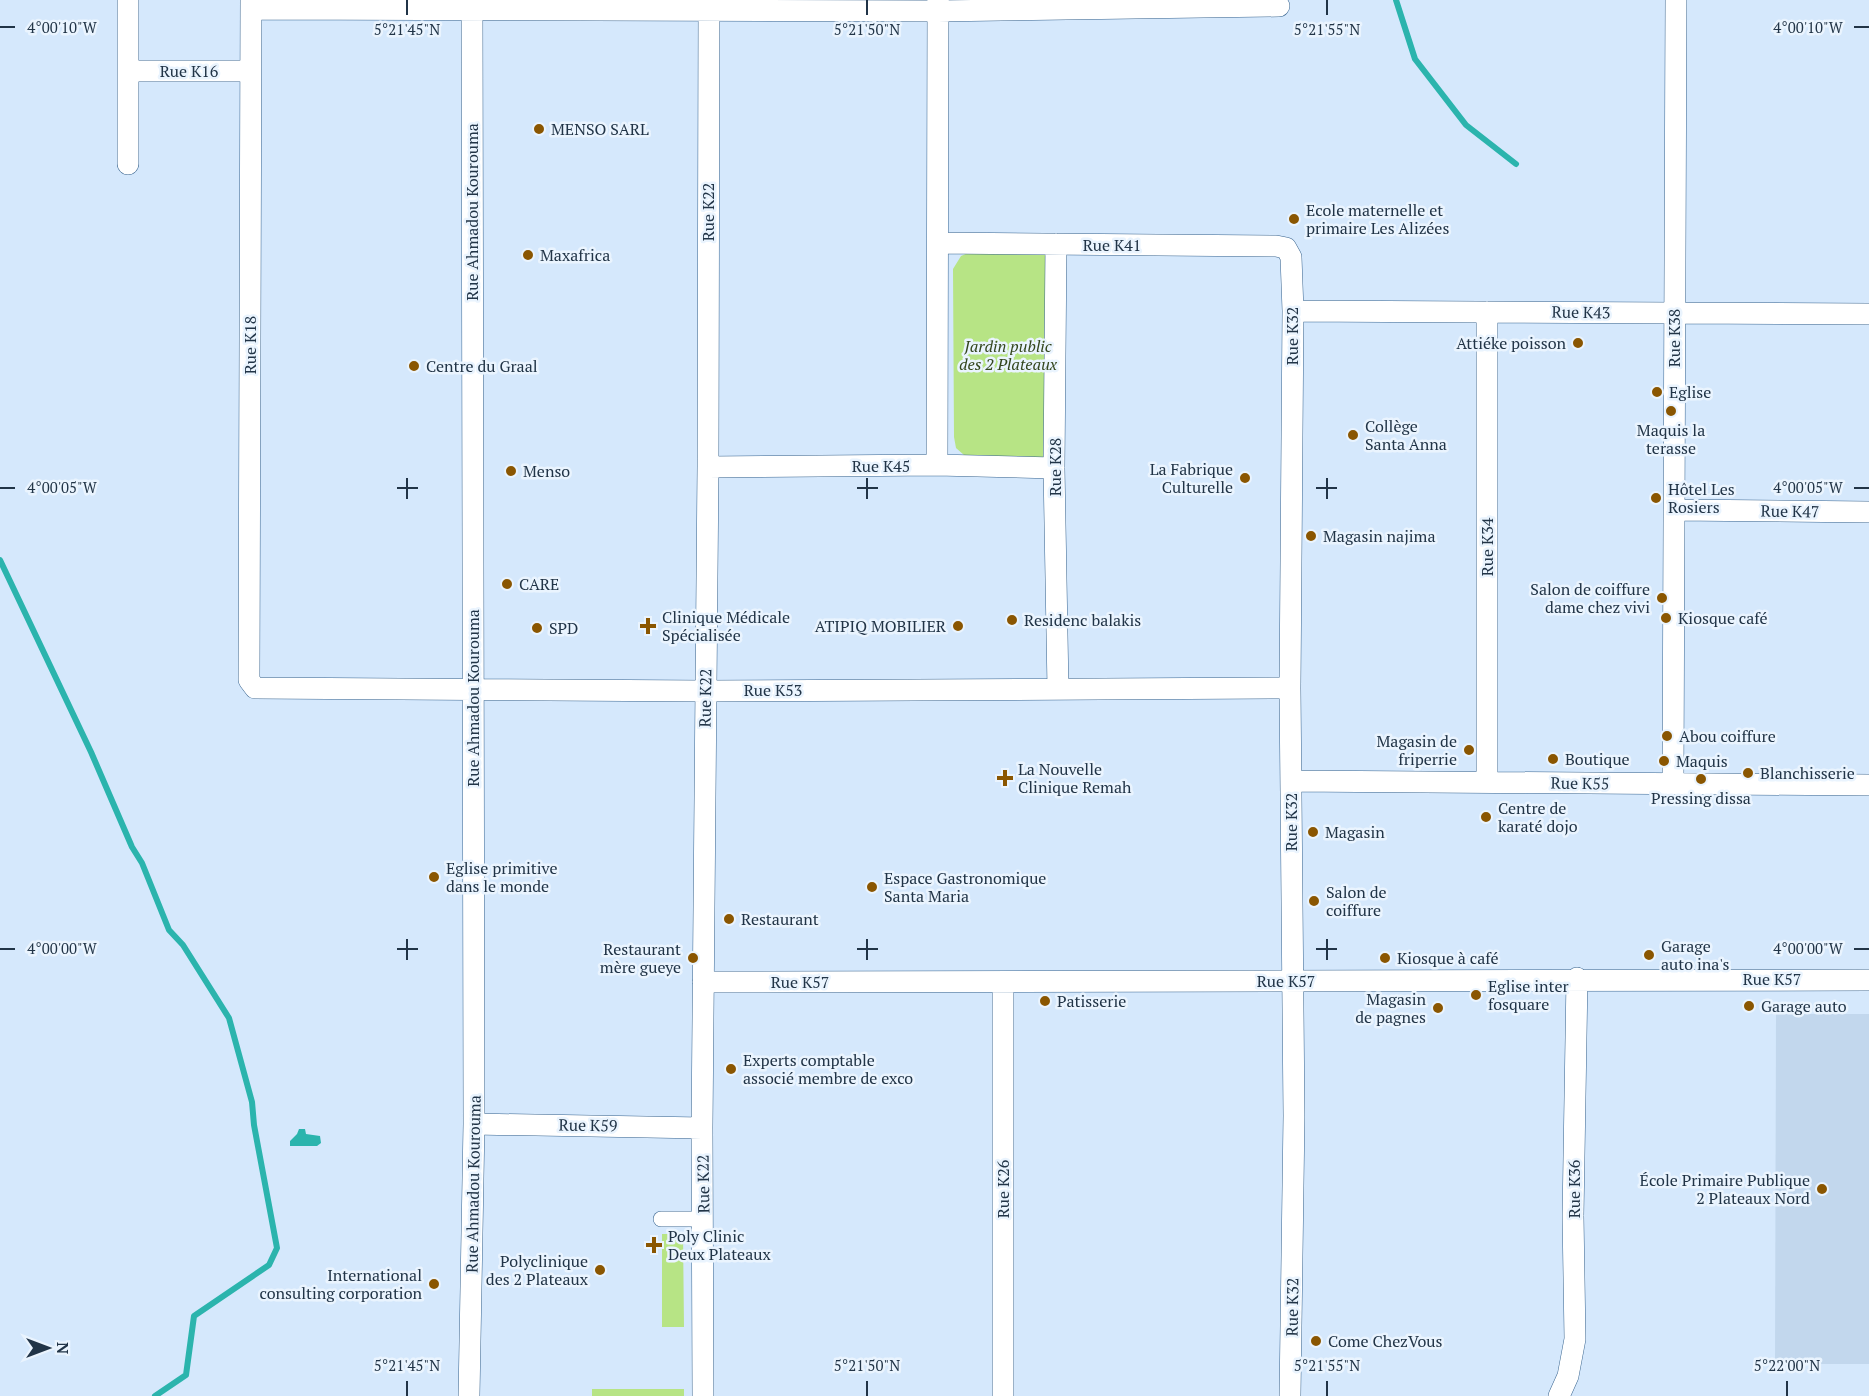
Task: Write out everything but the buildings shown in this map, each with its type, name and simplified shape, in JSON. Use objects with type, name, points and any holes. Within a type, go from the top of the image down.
[{"type":"street","points":[[128,0],[128,164]]},
{"type":"street","name":"Rue K38","points":[[1673,784],[1676,0]]},
{"type":"street","points":[[251,5],[1157,4],[1279,6]]},
{"type":"street","name":"Rue K18","points":[[251,5],[249,680],[255,688]]},
{"type":"street","name":"Rue Ahmadou Kourouma","points":[[469,1396],[474,1124],[471,5]]},
{"type":"street","name":"Rue K22","points":[[704,1396],[702,1128],[708,467],[708,5]]},
{"type":"street","points":[[937,465],[938,5]]},
{"type":"street","name":"Rue K16","points":[[129,71],[250,71]]},
{"type":"street","name":"Rue K41","points":[[938,243],[1276,246],[1286,248]]},
{"type":"street","name":"Rue K28","points":[[1056,244],[1054,468],[1058,689]]},
{"type":"street","name":"Rue K32","points":[[1286,248],[1291,257],[1293,311],[1290,688],[1294,1215],[1290,1396]]},
{"type":"street","name":"Rue K43","points":[[1293,311],[1869,314]]},
{"type":"street","name":"Rue K34","points":[[1487,312],[1487,782]]},
{"type":"street","name":"Rue K45","points":[[708,467],[937,465],[1054,468]]},
{"type":"street","name":"Rue K47","points":[[1674,510],[1869,512]]},
{"type":"street","name":"Rue K53","points":[[255,688],[705,691],[1290,688]]},
{"type":"street","name":"Rue K55","points":[[1291,782],[1869,785]]},
{"type":"street","name":"Rue K57","points":[[703,982],[1577,978],[1869,980]]},
{"type":"street","name":"Rue K36","points":[[1559,1396],[1568,1376],[1575,1339],[1574,1166],[1577,978]]},
{"type":"street","name":"Rue K26","points":[[1003,982],[1003,1396]]},
{"type":"street","name":"Rue K59","points":[[474,1124],[702,1128]]},
{"type":"street","points":[[661,1219],[704,1218]]},
{"type":"shaded area","name":"École Primaire Publique 2 Plateaux Nord","points":[[1776,1014],[1869,1014],[1869,1364],[1775,1364]]},
{"type":"shaded area","points":[[299,1129],[305,1129],[306,1134],[320,1136],[321,1143],[317,1146],[290,1146],[290,1141]]},
{"type":"green space","name":"Jardin public des 2 Plateaux","points":[[968,253],[1047,253],[1055,453],[1041,459],[974,459],[964,455],[956,448],[954,437],[953,269],[961,256]]},
{"type":"green space","points":[[662,1234],[683,1234],[684,1327],[662,1327]]},
{"type":"green space","points":[[592,1389],[684,1389],[684,1396],[592,1396]]},
{"type":"waterway","points":[[1396,0],[1415,59],[1466,125],[1516,164]]},
{"type":"waterway","points":[[0,560],[91,752],[132,847],[142,863],[169,930],[183,945],[229,1018],[252,1102],[254,1125],[277,1248],[269,1265],[194,1316],[186,1375],[155,1396]]},
{"type":"place","name":"MENSO SARL","points":[[539,129]]},
{"type":"place","name":"Ecole maternelle et primaire Les Alizées","points":[[1294,219]]},
{"type":"place","name":"Maxafrica","points":[[528,255]]},
{"type":"place","name":"Attiéke poisson","points":[[1578,343]]},
{"type":"place","name":"Centre du Graal","points":[[414,366]]},
{"type":"place","name":"Eglise","points":[[1657,392]]},
{"type":"place","name":"Maquis la terasse","points":[[1671,411]]},
{"type":"place","name":"Collège Santa Anna","points":[[1353,435]]},
{"type":"place","name":"Menso","points":[[511,471]]},
{"type":"place","name":"La Fabrique Culturelle","points":[[1245,478]]},
{"type":"place","name":"Hôtel Les Rosiers","points":[[1656,498]]},
{"type":"place","name":"Magasin najima","points":[[1311,536]]},
{"type":"place","name":"CARE","points":[[507,584]]},
{"type":"place","name":"Salon de coiffure dame chez vivi","points":[[1662,598]]},
{"type":"place","name":"Kiosque café","points":[[1666,618]]},
{"type":"place","name":"Residenc balakis","points":[[1012,620]]},
{"type":"place","name":"Clinique Médicale Spécialisée","points":[[648,626]]},
{"type":"place","name":"ATIPIQ MOBILIER","points":[[958,626]]},
{"type":"place","name":"SPD","points":[[537,628]]},
{"type":"place","name":"Abou coiffure","points":[[1667,736]]},
{"type":"place","name":"Magasin de friperrie","points":[[1469,750]]},
{"type":"place","name":"Boutique","points":[[1553,759]]},
{"type":"place","name":"Maquis","points":[[1664,761]]},
{"type":"place","name":"Blanchisserie","points":[[1748,773]]},
{"type":"place","name":"La Nouvelle Clinique Remah","points":[[1005,778]]},
{"type":"place","name":"Pressing dissa","points":[[1701,779]]},
{"type":"place","name":"Centre de karaté dojo","points":[[1486,817]]},
{"type":"place","name":"Magasin","points":[[1313,832]]},
{"type":"place","name":"Eglise primitive dans le monde","points":[[434,877]]},
{"type":"place","name":"Espace Gastronomique Santa Maria","points":[[872,887]]},
{"type":"place","name":"Salon de coiffure","points":[[1314,901]]},
{"type":"place","name":"Restaurant","points":[[729,919]]},
{"type":"place","name":"Garage auto ina's","points":[[1649,955]]},
{"type":"place","name":"Restaurant mère gueye","points":[[693,958]]},
{"type":"place","name":"Kiosque à café","points":[[1385,958]]},
{"type":"place","name":"Eglise inter fosquare","points":[[1476,995]]},
{"type":"place","name":"Patisserie","points":[[1045,1001]]},
{"type":"place","name":"Garage auto","points":[[1749,1006]]},
{"type":"place","name":"Magasin de pagnes","points":[[1438,1008]]},
{"type":"place","name":"Experts comptable associé membre de exco","points":[[731,1069]]},
{"type":"place","name":"École Primaire Publique 2 Plateaux Nord","points":[[1822,1189]]},
{"type":"place","name":"Poly Clinic Deux Plateaux","points":[[654,1245]]},
{"type":"place","name":"Polyclinique des 2 Plateaux","points":[[600,1270]]},
{"type":"place","name":"International consulting corporation","points":[[434,1284]]},
{"type":"place","name":"Come ChezVous","points":[[1316,1341]]}]
